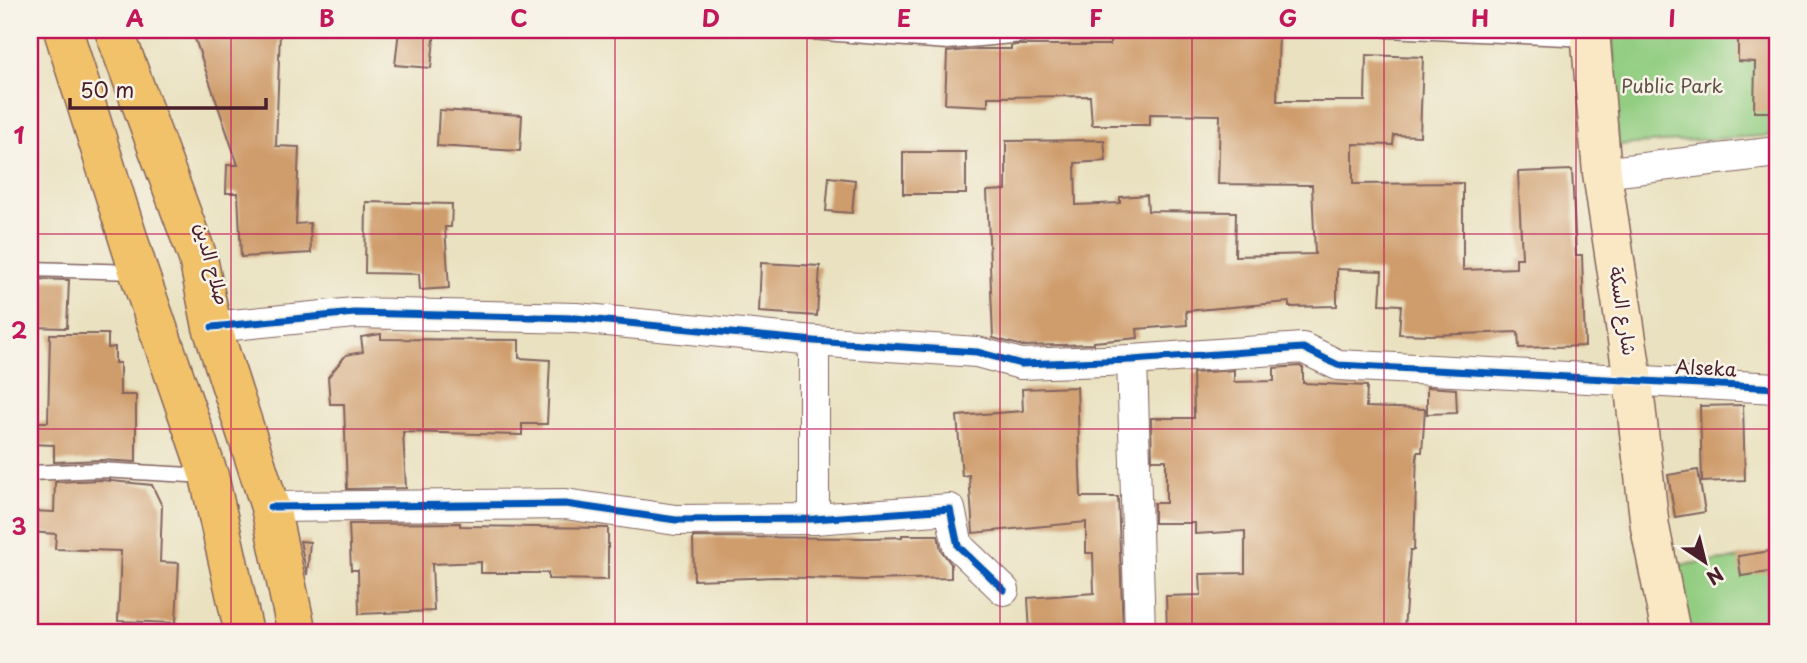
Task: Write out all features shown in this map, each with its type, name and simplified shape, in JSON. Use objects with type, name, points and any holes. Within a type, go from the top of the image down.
[{"type":"highway","points":[[63,30],[138,272],[209,476],[244,633]]},
{"type":"highway","name":"صلاح الدين","points":[[114,30],[198,258],[212,327],[270,507],[297,633]]},
{"type":"main road","name":"شارع السكة","points":[[1590,35],[1602,173],[1633,380],[1650,527],[1671,633]]},
{"type":"street","points":[[1602,173],[1777,152]]},
{"type":"street","name":"Alseka","points":[[212,327],[354,313],[576,318],[814,341],[977,352],[1021,364],[1132,360],[1303,348],[1338,365],[1777,388]]},
{"type":"street","points":[[814,341],[814,519]]},
{"type":"street","points":[[1132,360],[1140,633]]},
{"type":"street","points":[[270,507],[565,504],[677,520],[814,519],[950,509],[958,546],[1004,590]]},
{"type":"lane","points":[[782,30],[948,42],[1076,30]]},
{"type":"lane","points":[[1387,30],[1590,35]]},
{"type":"lane","points":[[30,269],[138,272]]},
{"type":"lane","points":[[30,473],[101,470],[209,476]]},
{"type":"lane","points":[[30,631],[55,633]]},
{"type":"green space","name":"Public Park","points":[[1612,30],[1777,30],[1777,135],[1618,145]]},
{"type":"green space","points":[[1777,554],[1777,633],[1682,633],[1669,566]]},
{"type":"building","points":[[192,30],[280,30],[276,146],[299,147],[296,224],[310,223],[311,253],[241,257],[238,193],[226,193],[227,165],[238,165]]},
{"type":"building","points":[[399,30],[435,30],[431,68],[395,65]]},
{"type":"building","points":[[1163,30],[1279,30],[1277,101],[1365,101],[1366,55],[1423,57],[1420,136],[1394,135],[1393,145],[1353,144],[1353,184],[1463,183],[1463,270],[1516,268],[1516,258],[1522,258],[1518,172],[1572,170],[1576,255],[1582,255],[1585,346],[1519,348],[1518,332],[1399,334],[1401,305],[1380,304],[1382,271],[1337,269],[1337,306],[1289,307],[1289,302],[1186,311],[1187,325],[1137,329],[1138,338],[1094,344],[1023,346],[993,338],[987,191],[1006,190],[1006,141],[1104,140],[1106,161],[1075,163],[1076,205],[1120,203],[1120,197],[1147,195],[1148,211],[1236,212],[1235,256],[1315,254],[1312,185],[1218,184],[1220,115],[1150,114],[1150,125],[1092,125],[1090,96],[988,97],[988,106],[945,104],[947,52],[1011,49],[1011,46],[1015,45],[1110,45],[1110,37],[1163,38]]},
{"type":"building","points":[[1738,30],[1777,30],[1777,112],[1754,112],[1755,62],[1738,61]]},
{"type":"building","points":[[439,110],[522,115],[520,151],[437,146]]},
{"type":"building","points":[[903,152],[966,152],[966,194],[903,194]]},
{"type":"building","points":[[829,177],[855,180],[852,213],[826,211]]},
{"type":"building","points":[[366,202],[452,204],[451,227],[445,227],[449,288],[420,290],[419,274],[365,273]]},
{"type":"building","points":[[761,263],[820,266],[817,316],[759,312]]},
{"type":"building","points":[[30,279],[69,280],[67,328],[30,327]]},
{"type":"building","points":[[50,334],[108,334],[108,348],[115,347],[115,363],[120,363],[120,395],[136,395],[136,462],[54,462],[54,445],[30,444],[30,422],[48,422]]},
{"type":"building","points":[[381,334],[381,339],[519,340],[519,358],[550,360],[547,424],[522,424],[522,435],[403,432],[406,488],[347,489],[344,404],[330,404],[328,377],[346,355],[363,352],[361,337]]},
{"type":"building","points":[[1274,368],[1303,368],[1303,383],[1367,386],[1366,407],[1425,409],[1422,452],[1417,452],[1414,550],[1410,550],[1404,630],[1335,625],[1335,633],[1269,633],[1269,630],[1167,633],[1166,596],[1201,595],[1200,574],[1245,573],[1245,531],[1195,534],[1195,523],[1154,523],[1154,503],[1166,503],[1166,460],[1152,460],[1151,418],[1194,418],[1193,373],[1234,370],[1234,382],[1274,381]]},
{"type":"building","points":[[1077,387],[1081,497],[1118,497],[1123,633],[1030,633],[1028,598],[1094,593],[1093,553],[1086,553],[1086,522],[973,533],[969,475],[962,476],[957,416],[1023,411],[1022,389]]},
{"type":"building","points":[[1427,387],[1456,389],[1457,413],[1427,414]]},
{"type":"building","points":[[1743,405],[1745,480],[1702,482],[1700,406]]},
{"type":"building","points":[[1698,470],[1705,512],[1675,517],[1668,475]]},
{"type":"building","points":[[101,480],[152,485],[162,506],[160,562],[179,563],[176,623],[118,621],[121,551],[55,549],[56,534],[30,532],[30,511],[54,512],[55,482]]},
{"type":"building","points":[[460,523],[460,526],[608,528],[608,580],[548,579],[548,573],[481,573],[481,562],[432,564],[434,611],[359,614],[358,570],[351,570],[349,524]]},
{"type":"building","points":[[938,535],[941,550],[951,564],[951,578],[866,580],[776,577],[694,580],[693,537],[872,538]]},
{"type":"building","points":[[300,541],[310,542],[307,575]]},
{"type":"building","points":[[1777,550],[1777,571],[1741,576],[1738,556]]},
{"type":"cycle path","points":[[212,327],[354,313],[576,318],[814,341],[977,352],[1021,364],[1132,360],[1303,348],[1338,365],[1777,388]]},
{"type":"cycle path","points":[[270,507],[565,504],[676,520],[814,519],[950,509],[958,546],[1004,590]]}]
